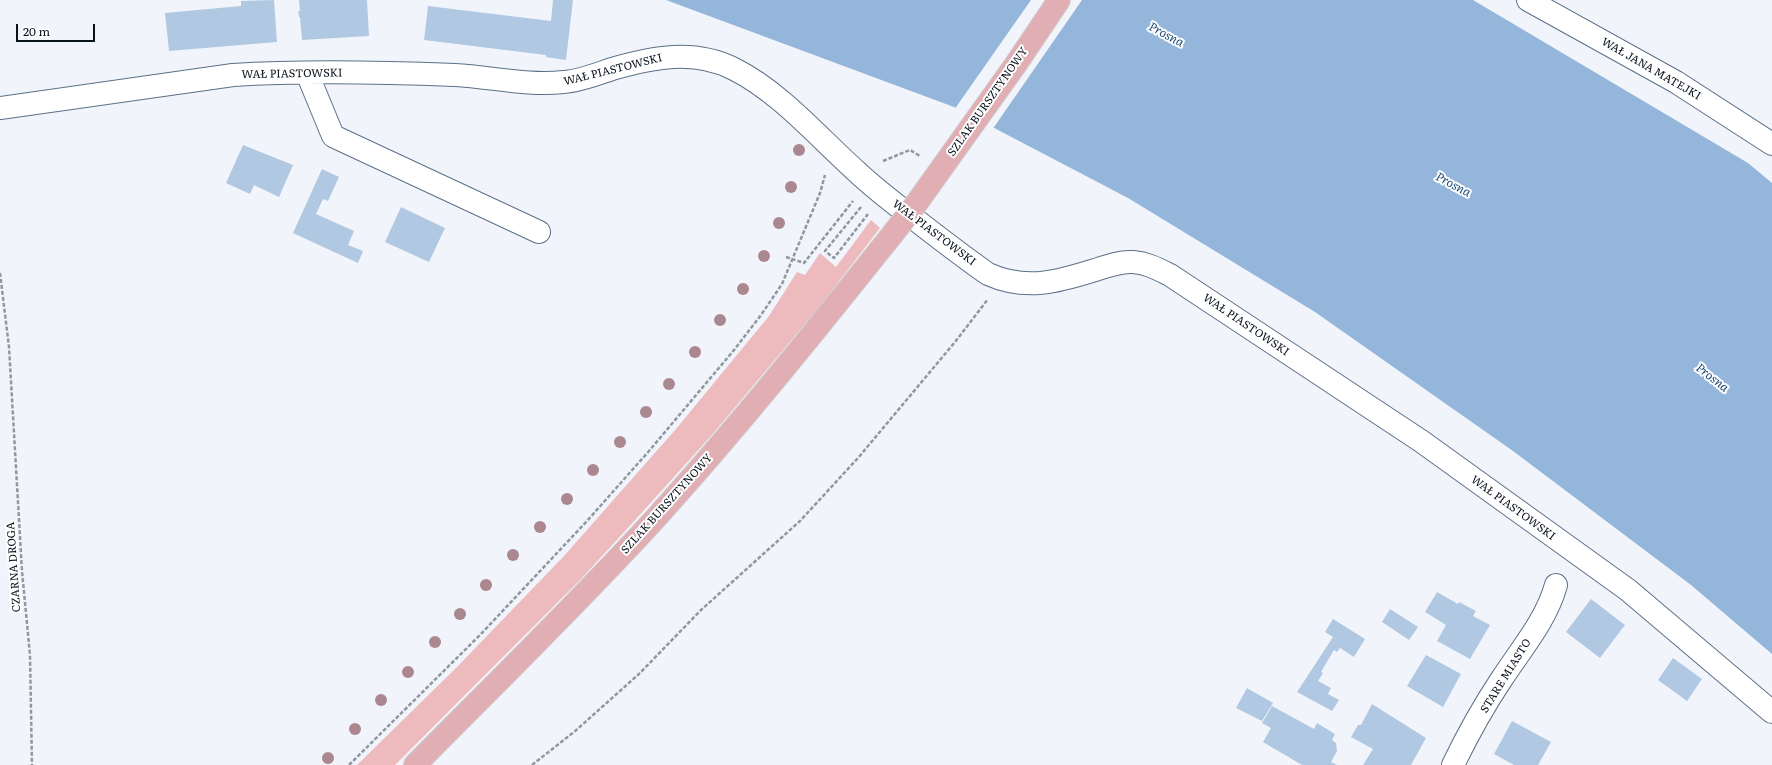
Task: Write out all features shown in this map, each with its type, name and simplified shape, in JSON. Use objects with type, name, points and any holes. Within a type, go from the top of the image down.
[{"type":"main road","name":"SZLAK BURSZTYNOWY","points":[[415,765],[562,617],[654,520],[734,429],[801,349],[916,204],[1016,64],[1059,0]]},
{"type":"street","name":"WAŁ JANA MATEJKI","points":[[1528,0],[1676,82],[1772,144]]},
{"type":"street","name":"WAŁ PIASTOWSKI","points":[[0,108],[233,75],[271,72],[429,74],[478,77],[524,84],[546,84],[567,82],[633,63],[662,57],[687,56],[712,60],[734,68],[755,81],[776,97],[886,197],[974,264],[1002,280],[1025,284],[1048,283],[1068,279],[1115,264],[1132,262],[1152,265],[1170,275],[1421,441],[1628,590],[1772,712]]},
{"type":"street","points":[[307,73],[333,136],[539,232]]},
{"type":"street","name":"STARE MIASTO","points":[[1453,765],[1500,680],[1541,621],[1551,603],[1556,585]]},
{"type":"path","points":[[349,765],[481,634],[587,521],[643,457],[761,315],[782,284],[793,260],[820,193],[832,149]]},
{"type":"path","points":[[879,163],[910,150],[923,159]]},
{"type":"path","points":[[786,257],[804,263],[854,200],[862,206],[826,252],[834,258],[870,212],[874,216]]},
{"type":"path","name":"CZARNA DROGA","points":[[0,273],[9,347],[22,571],[30,655],[32,765]]},
{"type":"path","points":[[532,765],[574,732],[634,680],[701,610],[800,520],[858,458],[898,411],[955,342],[1002,280]]},
{"type":"shaded area","points":[[871,220],[880,228],[820,306],[711,436],[581,579],[395,765],[357,765],[457,667],[564,556],[676,429],[769,316],[797,272],[805,275],[820,253],[836,267]]},
{"type":"water","name":"Prosna","points":[[666,0],[1473,0],[1748,163],[1772,183],[1772,654],[1691,585],[1513,451],[1315,312],[1128,198],[954,107]]},
{"type":"pier","points":[[1031,0],[1082,0],[992,130],[954,110]]},
{"type":"building","points":[[274,0],[277,42],[169,51],[165,13],[241,6],[241,1]]},
{"type":"building","points":[[299,0],[367,0],[369,36],[302,40],[298,11],[300,11]]},
{"type":"building","points":[[553,0],[573,0],[566,60],[546,57],[546,55],[424,40],[428,6],[551,21]]},
{"type":"building","points":[[243,145],[293,165],[279,197],[254,185],[250,194],[226,183]]},
{"type":"building","points":[[322,169],[339,177],[328,201],[323,199],[316,214],[354,231],[348,245],[363,251],[358,263],[293,233]]},
{"type":"building","points":[[401,207],[445,228],[429,262],[385,242]]},
{"type":"building","points":[[1437,592],[1458,604],[1459,602],[1476,611],[1473,616],[1490,625],[1470,659],[1437,641],[1446,625],[1425,612]]},
{"type":"building","points":[[1591,599],[1625,625],[1600,658],[1566,632]]},
{"type":"building","points":[[1390,609],[1418,627],[1409,640],[1382,622]]},
{"type":"building","points":[[1333,619],[1365,639],[1354,657],[1340,648],[1337,652],[1334,650],[1321,672],[1323,673],[1318,681],[1331,688],[1328,694],[1339,700],[1332,711],[1297,692],[1333,637],[1325,632]]},
{"type":"building","points":[[1426,655],[1461,674],[1443,707],[1407,686]]},
{"type":"building","points":[[1673,658],[1702,679],[1687,701],[1658,680]]},
{"type":"building","points":[[1247,688],[1273,703],[1262,721],[1236,708]]},
{"type":"building","points":[[1372,704],[1426,738],[1411,765],[1363,765],[1373,749],[1351,737],[1358,725],[1361,725]]},
{"type":"building","points":[[1272,706],[1314,729],[1317,723],[1335,734],[1332,740],[1336,743],[1337,751],[1331,762],[1337,765],[1302,765],[1263,742],[1271,728],[1262,723]]},
{"type":"building","points":[[1512,721],[1551,742],[1538,765],[1514,765],[1494,754]]}]
